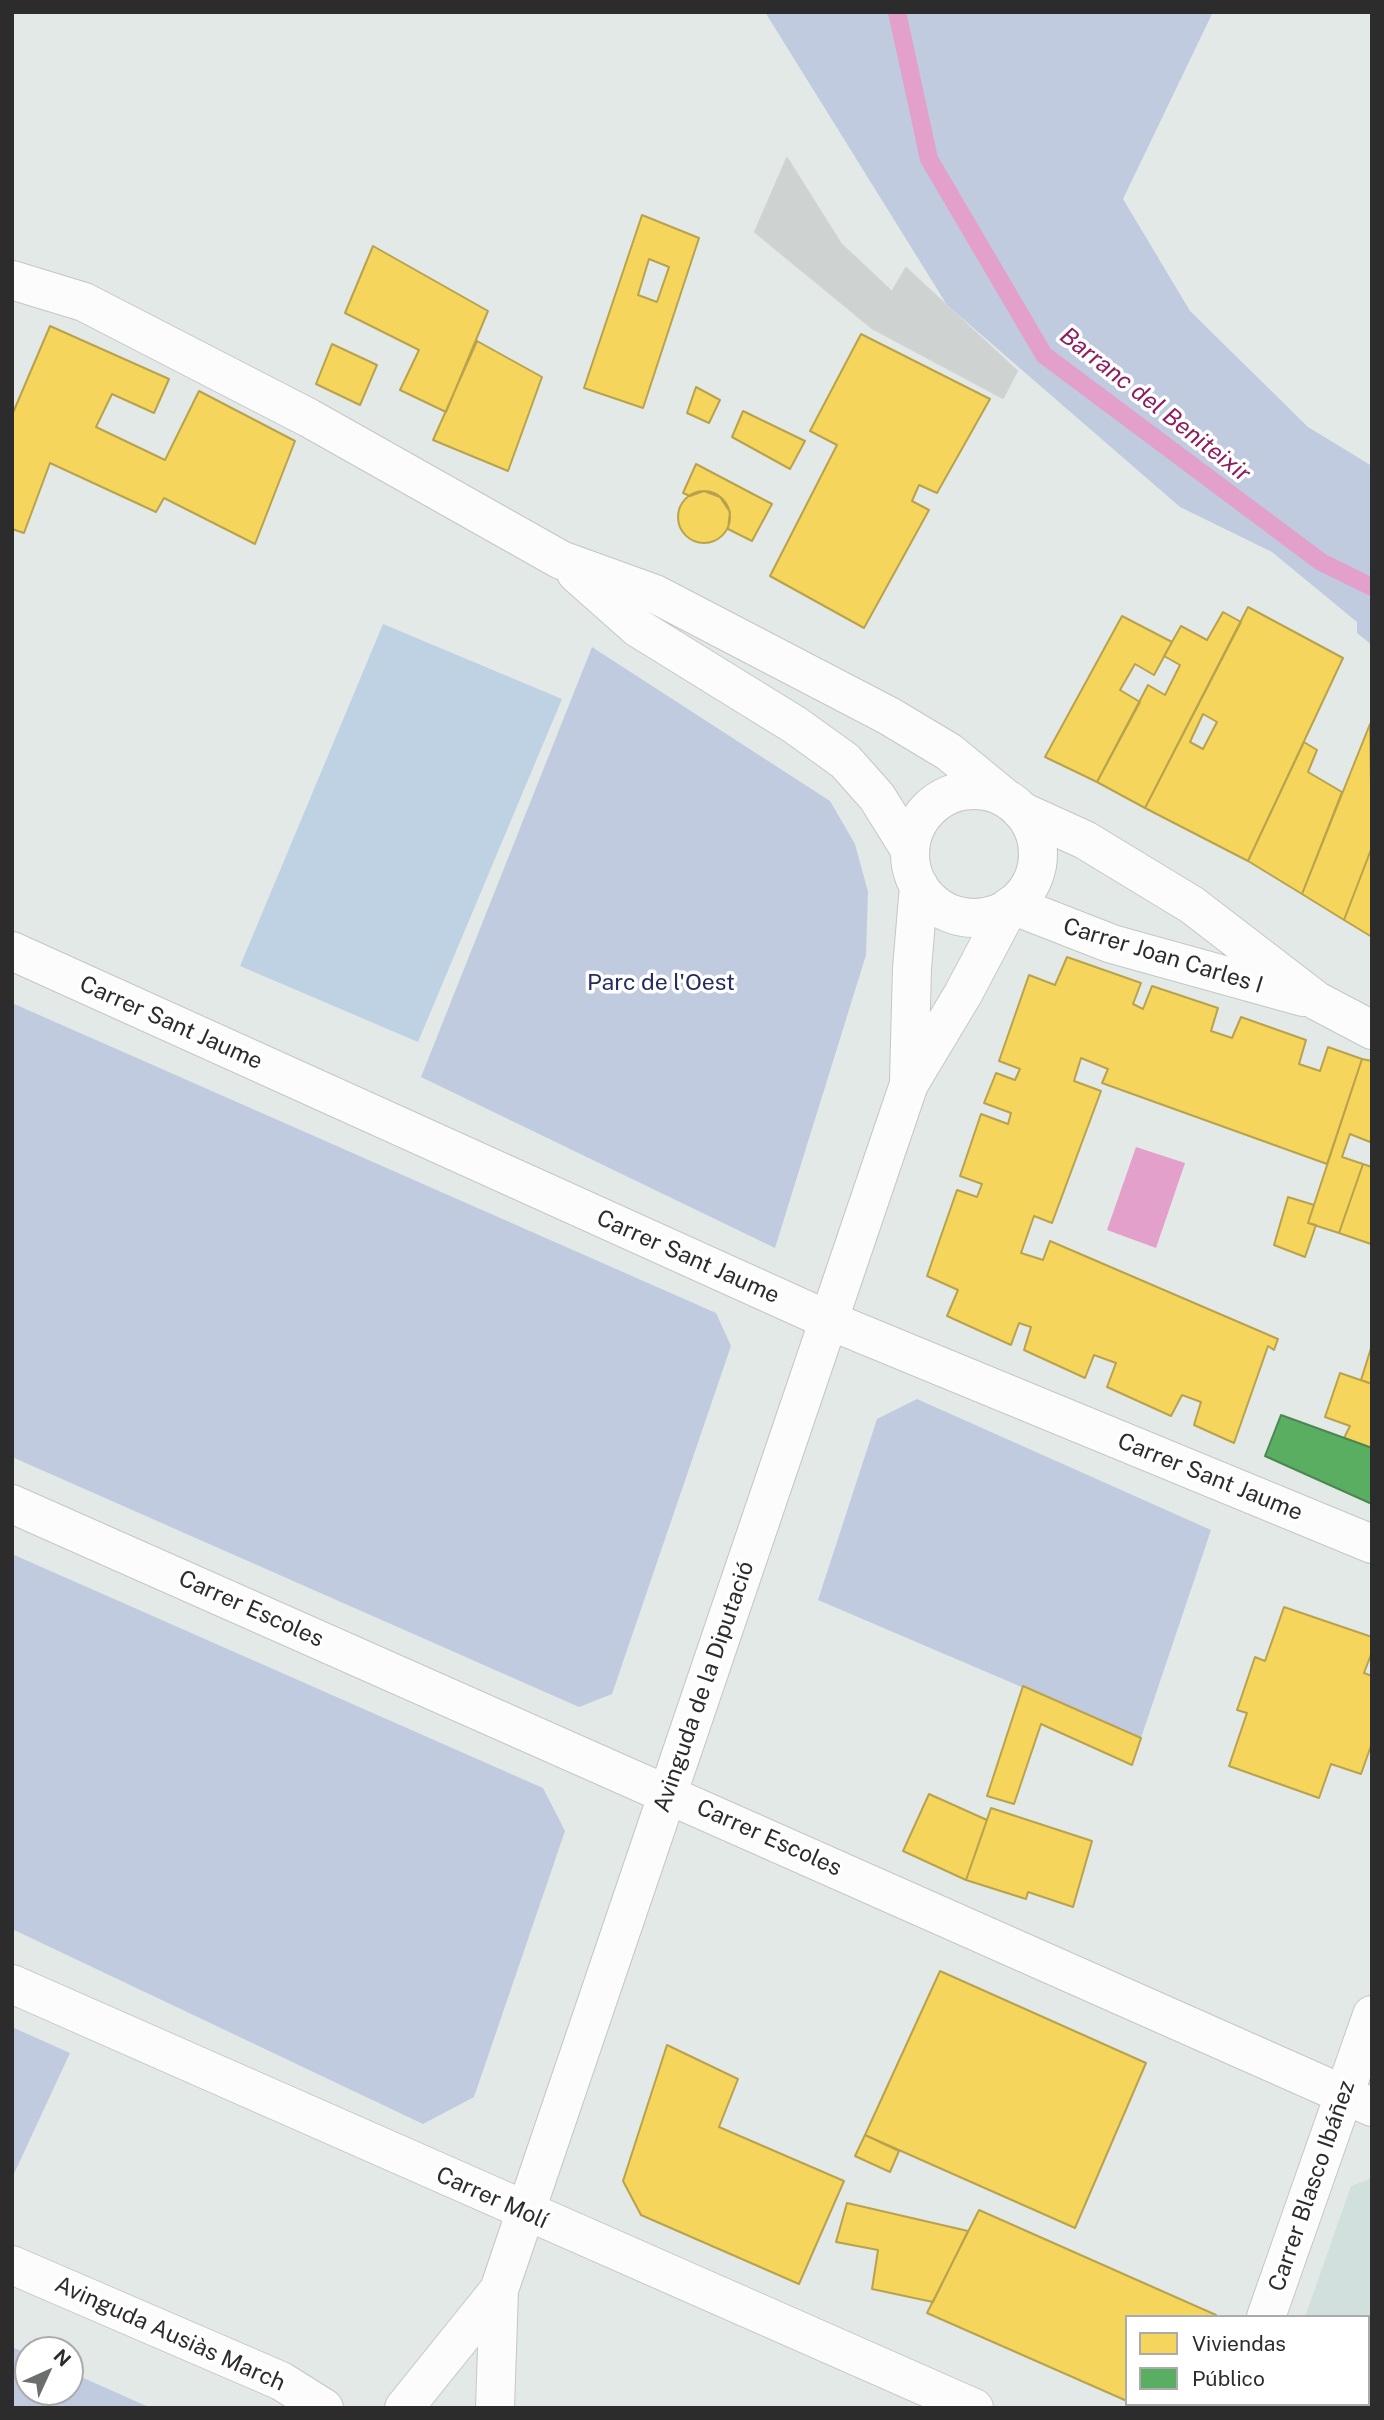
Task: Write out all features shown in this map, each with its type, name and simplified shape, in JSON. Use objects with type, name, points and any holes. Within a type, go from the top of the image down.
[{"type":"street","points":[[12,280],[84,302],[309,418],[561,560],[655,594],[888,716],[949,751],[1013,804],[1031,825],[1037,842],[1037,860],[1025,893],[1011,906],[993,915],[960,916],[943,910],[919,886],[913,875],[910,850],[912,837],[923,814],[943,797],[954,792],[981,790],[1013,804]]},
{"type":"street","points":[[561,560],[638,628],[795,725],[845,761],[877,797],[910,850]]},
{"type":"street","name":"Carrer Joan Carles I","points":[[1013,804],[1085,840],[1192,905],[1317,1001],[1372,1030]]},
{"type":"street","name":"Avinguda de la Diputació","points":[[909,1084],[912,968],[919,886]]},
{"type":"street","name":"Carrer Joan Carles I","points":[[1011,906],[1112,943],[1317,1001]]},
{"type":"street","name":"Avinguda de la Diputació","points":[[499,2290],[909,1084],[963,994],[1011,906]]},
{"type":"street","name":"Carrer Sant Jaume","points":[[12,951],[828,1320],[1372,1544]]},
{"type":"street","name":"Carrer Escoles","points":[[12,1504],[1358,2101]]},
{"type":"street","name":"Carrer Molí","points":[[12,1984],[526,2213],[974,2408]]},
{"type":"street","name":"Carrer Blasco Ibáñez","points":[[1267,2315],[1358,2101],[1372,2015]]},
{"type":"street","name":"Avinguda Ausiàs March","points":[[12,2265],[281,2381],[324,2408]]},
{"type":"street","points":[[404,2408],[499,2290]]},
{"type":"street","points":[[495,2408],[499,2290]]},
{"type":"shaded area","points":[[383,624],[562,699],[418,1042],[240,966]]},
{"type":"shaded area","points":[[1136,1147],[1185,1163],[1156,1248],[1107,1230]]},
{"type":"shaded area","points":[[1372,2178],[1372,2408],[1273,2408],[1370,2406],[1370,2315],[1306,2315],[1351,2186]]},
{"type":"green space","points":[[765,12],[1213,12],[1123,199],[1190,311],[1308,427],[1372,466],[1372,645],[1357,633],[1357,622],[1272,552],[1180,507],[947,305]]},
{"type":"green space","name":"Parc de l'Oest","points":[[592,647],[830,801],[855,844],[868,892],[866,955],[775,1248],[421,1077]]},
{"type":"green space","points":[[12,1003],[716,1313],[731,1346],[612,1694],[579,1707],[12,1457]]},
{"type":"green space","points":[[917,1399],[1211,1530],[1141,1738],[818,1600],[877,1419]]},
{"type":"green space","points":[[12,1554],[543,1788],[565,1831],[474,2097],[423,2124],[12,1929]]},
{"type":"green space","points":[[12,2027],[70,2053],[12,2178]]},
{"type":"green space","points":[[12,2347],[14,2406],[84,2406],[84,2378],[151,2408],[12,2408]]},
{"type":"building: Viviendas","points":[[642,215],[699,238],[643,408],[584,388]],"holes":[[[649,259],[669,267],[657,302],[638,295]]]},
{"type":"building: Viviendas","points":[[373,246],[488,311],[446,412],[400,390],[419,350],[345,313]]},
{"type":"building: Viviendas","points":[[50,326],[169,379],[154,413],[112,394],[96,427],[165,460],[199,391],[295,441],[255,544],[164,498],[156,512],[50,463],[24,533],[12,529],[12,415]]},
{"type":"building: Viviendas","points":[[861,334],[990,399],[937,493],[919,485],[912,501],[929,510],[864,628],[770,576],[837,445],[810,431]]},
{"type":"building: Viviendas","points":[[477,341],[542,377],[508,471],[433,440]]},
{"type":"building: Viviendas","points":[[332,344],[377,365],[360,405],[316,384]]},
{"type":"building: Viviendas","points":[[696,387],[720,400],[709,423],[687,413]]},
{"type":"building: Viviendas","points":[[743,411],[805,441],[790,469],[732,437]]},
{"type":"building: Viviendas","points":[[696,464],[772,504],[752,541],[728,529],[730,512],[720,497],[704,491],[690,496],[683,493]]},
{"type":"building: Viviendas","points":[[704,491],[714,493],[722,499],[728,507],[728,527],[722,535],[714,541],[704,543],[694,541],[686,535],[680,527],[678,517],[680,507],[686,499],[694,493]]},
{"type":"building: Viviendas","points":[[1248,607],[1343,658],[1248,861],[1145,808]],"holes":[[[1203,714],[1217,722],[1203,749],[1190,742]]]},
{"type":"building: Viviendas","points":[[1223,612],[1241,622],[1145,808],[1097,782],[1148,685],[1165,695],[1180,665],[1164,656],[1181,626],[1207,640]]},
{"type":"building: Viviendas","points":[[1122,616],[1172,642],[1154,675],[1135,664],[1120,690],[1140,702],[1097,782],[1045,757]]},
{"type":"building: Viviendas","points":[[1370,724],[1372,847],[1344,920],[1302,894]]},
{"type":"building: Viviendas","points":[[1304,742],[1317,750],[1308,772],[1342,792],[1302,894],[1248,861]]},
{"type":"building: Viviendas","points":[[1372,847],[1372,937],[1344,920]]},
{"type":"building: Viviendas","points":[[1067,957],[1141,983],[1133,1004],[1143,1009],[1152,986],[1218,1008],[1211,1031],[1232,1038],[1241,1017],[1306,1040],[1299,1064],[1320,1071],[1328,1047],[1362,1059],[1327,1164],[1102,1083],[1108,1069],[1081,1058],[1074,1081],[1101,1091],[1052,1223],[1034,1216],[1021,1253],[1043,1260],[1050,1241],[1278,1339],[1274,1350],[1268,1346],[1234,1443],[1194,1425],[1201,1402],[1182,1395],[1171,1416],[1107,1387],[1116,1363],[1094,1355],[1085,1378],[1024,1350],[1031,1327],[1019,1323],[1011,1345],[947,1316],[958,1290],[927,1276],[957,1190],[977,1197],[982,1184],[960,1176],[981,1114],[1008,1124],[1011,1113],[984,1103],[996,1073],[1015,1080],[1020,1069],[999,1061],[1029,975],[1055,985]]},
{"type":"building: Viviendas","points":[[1362,1059],[1372,1061],[1372,1136],[1370,1142],[1350,1134],[1342,1157],[1363,1164],[1339,1233],[1308,1223]]},
{"type":"building: Viviendas","points":[[1363,1164],[1372,1167],[1371,1244],[1339,1233]]},
{"type":"building: Viviendas","points":[[1288,1197],[1314,1205],[1308,1223],[1316,1225],[1305,1257],[1274,1245]]},
{"type":"building: Viviendas","points":[[1372,1345],[1372,1384],[1361,1380]]},
{"type":"building: Viviendas","points":[[1340,1373],[1372,1384],[1372,1448],[1344,1438],[1350,1426],[1325,1417]]},
{"type":"building: Viviendas","points":[[1284,1607],[1372,1637],[1372,1652],[1364,1673],[1372,1676],[1372,1743],[1361,1774],[1331,1764],[1319,1798],[1229,1766],[1247,1713],[1237,1710],[1255,1657],[1265,1661]]},
{"type":"building: Viviendas","points":[[1023,1686],[1141,1738],[1132,1765],[1041,1724],[1014,1804],[987,1796]]},
{"type":"building: Viviendas","points":[[929,1794],[987,1820],[966,1880],[903,1851]]},
{"type":"building: Viviendas","points":[[991,1808],[1092,1841],[1073,1907],[1028,1892],[1026,1899],[966,1880]]},
{"type":"building: Viviendas","points":[[940,1971],[1146,2063],[1075,2228],[865,2135]]},
{"type":"building: Viviendas","points":[[667,2045],[738,2079],[719,2127],[844,2181],[799,2284],[641,2215],[623,2181]]},
{"type":"building: Viviendas","points":[[865,2135],[899,2151],[890,2172],[855,2156]]},
{"type":"building: Viviendas","points":[[847,2203],[968,2231],[933,2302],[872,2289],[878,2250],[836,2242]]},
{"type":"building: Viviendas","points":[[979,2210],[1216,2315],[1125,2315],[1125,2400],[927,2313]]},
{"type":"building: Viviendas","points":[[1138,2406],[1180,2406],[1180,2408]]},
{"type":"building: Público","points":[[1281,1415],[1372,1448],[1372,1504],[1265,1456]]},
{"type":"building: Otros","points":[[787,158],[841,244],[892,292],[906,268],[1017,371],[1003,398],[872,328],[755,232]]},
{"type":"waterway","name":"Barranc del Beniteixir","points":[[897,12],[929,159],[1044,355],[1321,562],[1372,587]]}]
